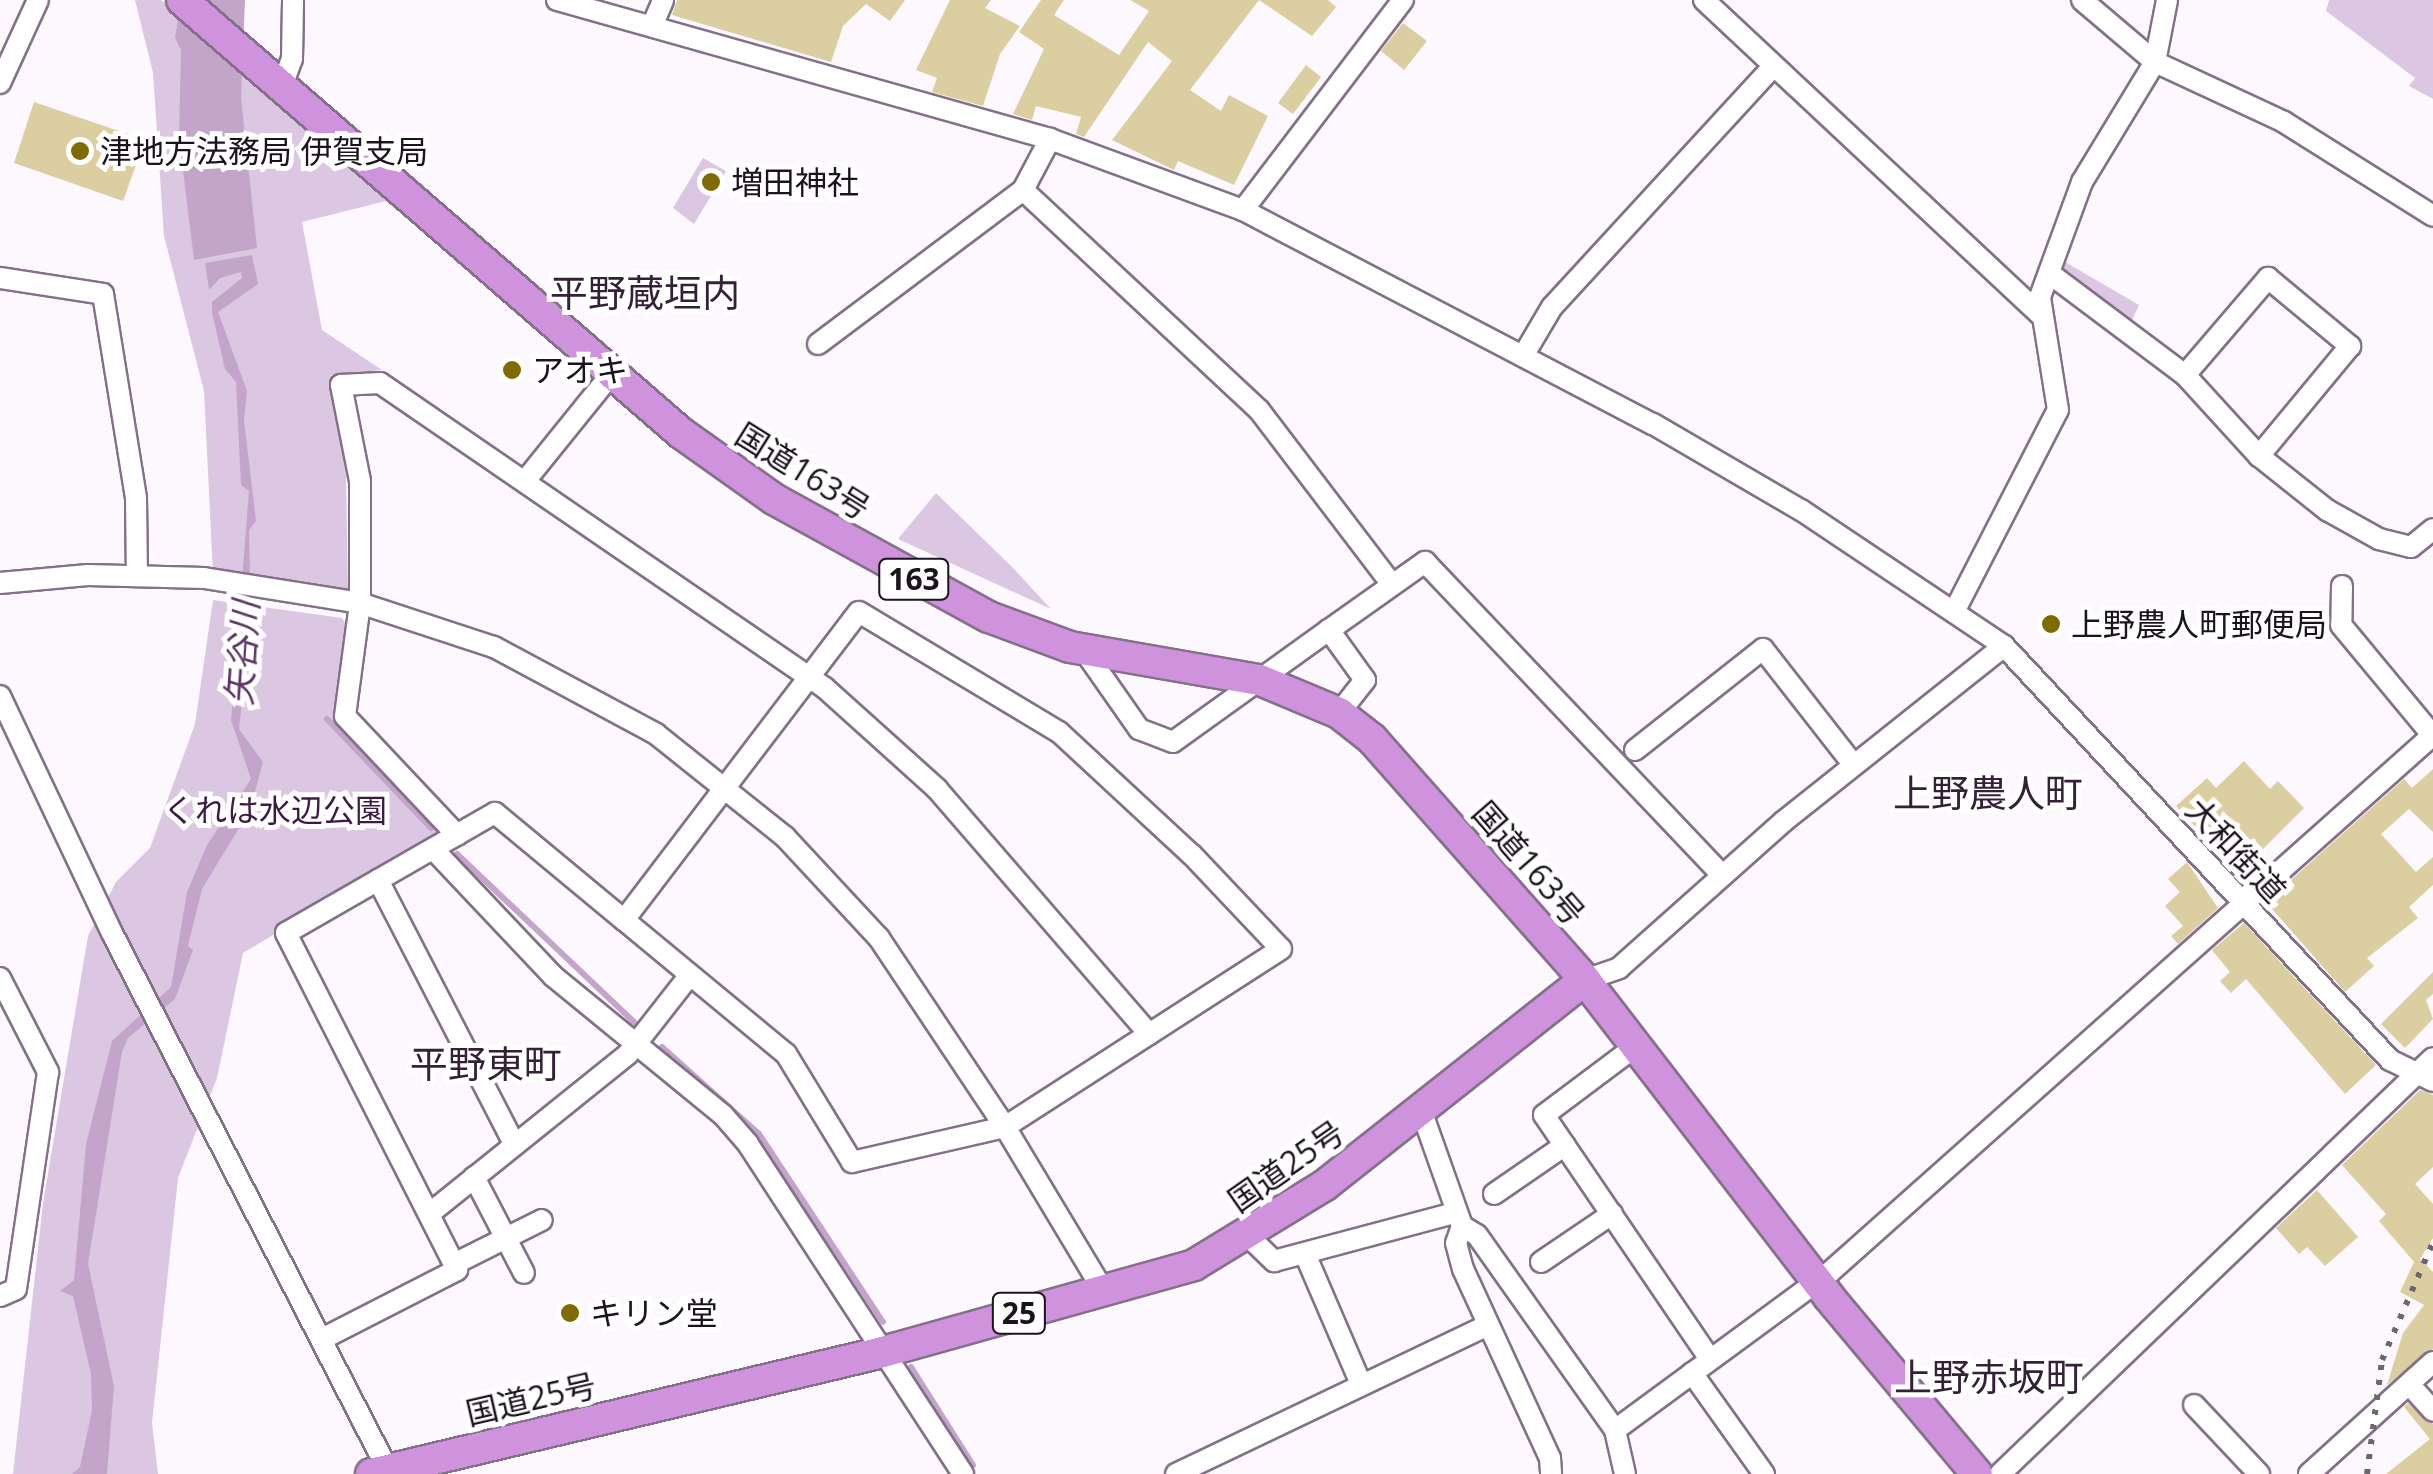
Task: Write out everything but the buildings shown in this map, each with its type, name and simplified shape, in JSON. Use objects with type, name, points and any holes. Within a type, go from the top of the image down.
[{"type":"highway","name":"国道163号","points":[[182,0],[681,432],[774,500],[989,617],[1084,649],[1260,680],[1340,712],[1405,774],[1585,980]]},
{"type":"highway","points":[[1585,980],[1817,1282],[1976,1474]]},
{"type":"highway","name":"国道25号","points":[[383,1473],[883,1352],[1194,1265],[1249,1237],[1421,1110],[1585,980]]},
{"type":"street","points":[[0,82],[38,0]]},
{"type":"street","points":[[279,84],[292,59],[293,0]]},
{"type":"street","name":"大和街道","points":[[557,0],[1050,139],[1244,210],[1523,356],[1800,510],[2004,646],[2390,1060],[2429,1070]]},
{"type":"street","points":[[653,24],[663,0]]},
{"type":"street","points":[[1704,0],[2040,314]]},
{"type":"street","points":[[2082,0],[2155,62],[2284,122],[2433,216]]},
{"type":"street","points":[[1955,610],[2058,410],[2040,314],[2050,274],[2082,182],[2155,62],[2168,0]]},
{"type":"street","points":[[1244,210],[1391,4]]},
{"type":"street","points":[[1523,356],[1552,307],[1773,67]]},
{"type":"street","points":[[818,344],[1024,190],[1050,139]]},
{"type":"street","points":[[1024,190],[1259,410],[1390,582]]},
{"type":"street","points":[[2050,274],[2185,375],[2259,456],[2327,510],[2379,539],[2411,547],[2433,529]]},
{"type":"street","points":[[0,278],[103,294],[136,498],[136,575]]},
{"type":"street","points":[[2185,375],[2268,278],[2350,346],[2259,456]]},
{"type":"street","points":[[525,482],[612,372]]},
{"type":"street","points":[[457,835],[345,716],[360,481],[341,386],[380,383],[808,676],[936,788],[1149,1034]]},
{"type":"street","points":[[1084,649],[1139,729],[1172,742],[1330,630],[1390,582],[1426,562],[1722,876]]},
{"type":"street","points":[[0,583],[136,575],[231,581],[352,602],[494,647],[612,706],[725,784],[785,837],[879,938],[1006,1127],[1103,1290]]},
{"type":"street","points":[[1614,1430],[1817,1282],[2433,736],[2341,625],[2342,586]]},
{"type":"street","points":[[322,1340],[457,1270],[286,933],[496,813],[624,920],[786,1054],[852,1162],[1006,1127],[1281,949],[1060,732],[860,612],[624,920]]},
{"type":"street","points":[[1330,630],[1365,680],[1340,712]]},
{"type":"street","points":[[1585,980],[1619,968],[1853,764],[2004,646]]},
{"type":"street","points":[[1634,750],[1763,649],[1853,764]]},
{"type":"street","points":[[0,696],[112,933],[322,1340],[383,1473]]},
{"type":"street","points":[[433,849],[553,976],[638,1044],[748,1144],[963,1474]]},
{"type":"street","points":[[378,880],[515,1145]]},
{"type":"street","points":[[429,1214],[638,1044],[690,974]]},
{"type":"street","points":[[0,978],[48,1072],[16,1289],[0,1296]]},
{"type":"street","points":[[1636,1046],[1544,1115],[1710,1359]]},
{"type":"street","points":[[2000,1474],[2429,1070]]},
{"type":"street","points":[[1421,1110],[1459,1220],[1456,1244],[1486,1326],[1550,1458],[1551,1474]]},
{"type":"street","points":[[1494,1194],[1565,1145]]},
{"type":"street","points":[[474,1177],[524,1273]]},
{"type":"street","points":[[1541,1262],[1612,1214]]},
{"type":"street","points":[[454,1264],[542,1220]]},
{"type":"street","points":[[1249,1237],[1274,1261],[1459,1220]]},
{"type":"street","points":[[1459,1220],[1477,1235],[1614,1430],[1625,1474]]},
{"type":"street","points":[[1305,1254],[1362,1384]]},
{"type":"street","points":[[1176,1474],[1486,1326]]},
{"type":"street","points":[[2309,1474],[2433,1362]]},
{"type":"street","points":[[1692,1373],[1764,1474]]},
{"type":"street","points":[[2410,1384],[2433,1411]]},
{"type":"street","points":[[2194,1405],[2259,1474]]},
{"type":"green space","points":[[135,0],[161,0],[390,200],[302,222],[322,330],[382,370],[331,375],[346,477],[348,593],[213,574],[204,391],[164,236],[153,73]]},
{"type":"green space","points":[[2329,0],[2433,0],[2433,99],[2409,86],[2415,78],[2326,11]]},
{"type":"green space","points":[[703,158],[726,171],[694,224],[673,208]]},
{"type":"green space","points":[[2060,259],[2139,305],[2131,323],[2062,273]]},
{"type":"green space","points":[[936,493],[1012,567],[1051,609],[898,539]]},
{"type":"green space","name":"くれは水辺公園","points":[[213,600],[342,618],[347,626],[334,719],[438,829],[435,838],[243,953],[217,1078],[178,1178],[152,1423],[158,1474],[13,1474],[43,1203],[88,936],[116,882],[150,848],[195,724]]},
{"type":"water","points":[[181,0],[245,0],[241,98],[257,248],[194,260],[179,138],[181,50],[175,38]]},
{"type":"water","name":"矢谷川","points":[[252,255],[258,284],[218,312],[247,391],[244,420],[256,521],[249,530],[251,617],[239,729],[263,762],[250,810],[202,889],[188,946],[193,950],[175,999],[128,1038],[122,1052],[88,1264],[114,1386],[107,1474],[72,1474],[80,1467],[92,1410],[91,1374],[73,1296],[60,1291],[74,1280],[86,1144],[112,1041],[171,987],[187,892],[207,845],[251,779],[231,720],[249,491],[241,485],[236,382],[225,369],[212,313],[212,302],[242,278],[241,272],[220,278],[209,290],[205,263]]},
{"type":"waterway","points":[[327,719],[431,828]]},
{"type":"waterway","points":[[457,854],[634,1022]]},
{"type":"waterway","points":[[662,1047],[759,1134],[883,1322]]},
{"type":"waterway","points":[[911,1367],[973,1465]]},
{"type":"railway","points":[[2367,1474],[2382,1360],[2433,1242]]},
{"type":"place","name":"津地方法務局 伊賀支局","points":[[80,151]]},
{"type":"place","name":"増田神社","points":[[711,182]]},
{"type":"place","name":"アオキ","points":[[512,370]]},
{"type":"place","name":"上野農人町郵便局","points":[[2051,624]]},
{"type":"place","name":"キリン堂","points":[[570,1313]]},
{"type":"district","name":"平野蔵垣内","points":[[645,293]]},
{"type":"district","name":"上野農人町","points":[[1988,793]]},
{"type":"district","name":"平野東町","points":[[486,1064]]},
{"type":"district","name":"上野赤坂町","points":[[1989,1377]]}]
